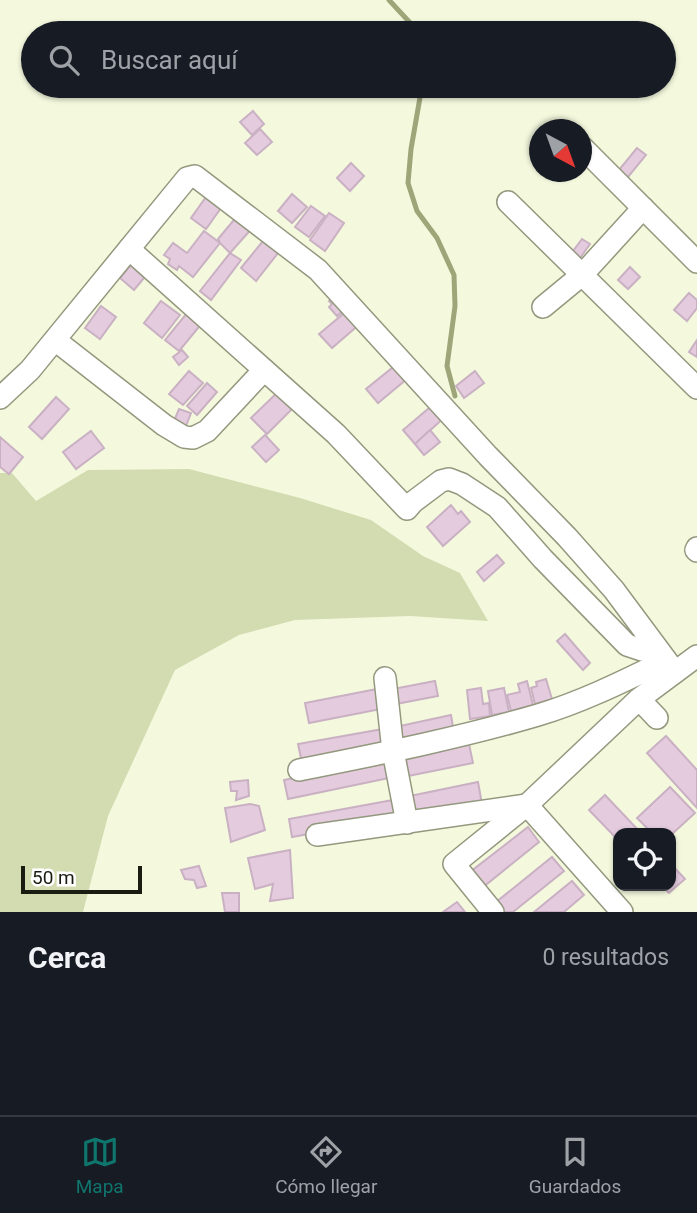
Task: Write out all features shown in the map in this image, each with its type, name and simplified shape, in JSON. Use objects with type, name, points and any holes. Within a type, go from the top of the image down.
[{"type":"street","points":[[592,157],[697,262]]},
{"type":"street","points":[[0,398],[30,370],[187,178],[195,176],[318,270],[488,456],[567,537],[614,590],[666,662]]},
{"type":"street","points":[[508,202],[697,388]]},
{"type":"street","points":[[543,307],[583,274],[643,208]]},
{"type":"street","points":[[129,249],[336,434],[407,509],[412,502],[441,481],[449,479],[462,484],[497,507],[521,536],[627,645],[666,662]]},
{"type":"street","points":[[55,340],[164,425],[184,437],[193,438],[206,431],[264,370]]},
{"type":"street","points":[[572,589],[588,562]]},
{"type":"street","points":[[299,770],[393,751],[540,715],[607,690],[666,662],[697,656]]},
{"type":"street","points":[[493,912],[454,864],[527,805],[639,699],[666,662]]},
{"type":"street","points":[[385,678],[393,751],[407,823]]},
{"type":"street","points":[[639,699],[657,718]]},
{"type":"street","points":[[317,835],[527,805]]},
{"type":"street","points":[[527,805],[622,912]]},
{"type":"green space","points":[[189,469],[371,520],[423,556],[460,573],[488,621],[410,616],[295,620],[239,635],[175,670],[108,816],[83,912],[0,912],[0,473],[12,473],[36,501],[88,470]]},
{"type":"building","points":[[253,111],[264,124],[252,135],[240,122]]},
{"type":"building","points":[[260,129],[272,142],[257,155],[245,143]]},
{"type":"building","points":[[637,148],[646,155],[623,183],[614,176]]},
{"type":"building","points":[[351,163],[364,176],[350,191],[337,178]]},
{"type":"building","points":[[292,194],[307,207],[292,223],[278,211]]},
{"type":"building","points":[[206,197],[221,208],[206,229],[191,218]]},
{"type":"building","points":[[311,206],[325,216],[309,237],[295,227]]},
{"type":"building","points":[[329,213],[344,223],[325,251],[310,240]]},
{"type":"building","points":[[239,214],[254,226],[230,253],[218,239]]},
{"type":"building","points":[[204,231],[220,243],[193,277],[179,266],[177,270],[168,264],[170,259],[164,255],[173,243],[187,253]]},
{"type":"building","points":[[267,236],[282,248],[256,281],[241,268]]},
{"type":"building","points":[[582,239],[590,244],[578,261],[570,255]]},
{"type":"building","points":[[230,253],[241,260],[211,300],[200,291]]},
{"type":"building","points":[[134,261],[148,273],[134,290],[120,278]]},
{"type":"building","points":[[630,267],[640,277],[628,289],[618,280]]},
{"type":"building","points":[[689,293],[697,300],[697,308],[687,321],[674,310]]},
{"type":"building","points":[[334,297],[348,307],[337,316],[329,307],[332,304],[329,301]]},
{"type":"building","points":[[161,301],[180,315],[162,338],[144,323]]},
{"type":"building","points":[[101,306],[116,317],[100,339],[85,328]]},
{"type":"building","points":[[191,308],[203,322],[179,351],[165,340]]},
{"type":"building","points":[[349,309],[361,323],[332,348],[319,334]]},
{"type":"building","points":[[697,340],[697,357],[689,352]]},
{"type":"building","points":[[182,350],[188,357],[179,365],[173,357]]},
{"type":"building","points":[[397,364],[408,378],[378,403],[366,389]]},
{"type":"building","points":[[189,371],[203,383],[183,405],[169,394]]},
{"type":"building","points":[[475,371],[484,383],[464,398],[456,386]]},
{"type":"building","points":[[207,383],[217,392],[197,415],[187,406]]},
{"type":"building","points":[[283,387],[299,402],[267,434],[251,418]]},
{"type":"building","points":[[56,397],[69,409],[42,439],[29,427]]},
{"type":"building","points":[[435,403],[446,416],[415,444],[403,430]]},
{"type":"building","points":[[179,409],[191,413],[186,426],[174,421]]},
{"type":"building","points":[[430,430],[440,442],[424,455],[415,444]]},
{"type":"building","points":[[91,431],[104,448],[76,469],[63,452]]},
{"type":"building","points":[[265,435],[279,450],[266,462],[252,447]]},
{"type":"building","points":[[0,437],[23,457],[9,474],[0,467]]},
{"type":"building","points":[[451,505],[458,514],[461,511],[470,522],[443,546],[427,527]]},
{"type":"building","points":[[497,555],[504,563],[484,581],[477,572]]},
{"type":"building","points":[[565,634],[590,663],[583,670],[557,641]]},
{"type":"building","points":[[546,679],[552,699],[535,704],[531,688],[537,686],[536,682]]},
{"type":"building","points":[[435,681],[438,696],[396,704],[393,689]]},
{"type":"building","points":[[527,681],[533,705],[511,711],[507,695],[520,692],[518,684]]},
{"type":"building","points":[[481,688],[483,704],[489,703],[490,716],[470,719],[467,690]]},
{"type":"building","points":[[504,688],[509,712],[492,715],[488,691]]},
{"type":"building","points":[[377,689],[381,709],[309,723],[305,703]]},
{"type":"building","points":[[451,715],[454,733],[403,744],[400,726]]},
{"type":"building","points":[[383,729],[387,748],[302,763],[298,744]]},
{"type":"building","points":[[666,736],[697,770],[697,808],[647,753]]},
{"type":"building","points":[[469,744],[473,763],[403,777],[400,758]]},
{"type":"building","points":[[386,759],[389,778],[288,799],[284,780]]},
{"type":"building","points":[[248,780],[249,796],[236,800],[237,791],[231,791],[230,782]]},
{"type":"building","points":[[478,782],[482,804],[410,816],[405,797]]},
{"type":"building","points":[[670,787],[695,813],[676,830],[676,828],[647,828],[637,818]]},
{"type":"building","points":[[605,795],[636,828],[613,828],[613,835],[589,810]]},
{"type":"building","points":[[393,800],[396,818],[292,837],[289,819]]},
{"type":"building","points":[[250,804],[259,806],[265,830],[231,842],[225,808]]},
{"type":"building","points":[[528,827],[539,842],[482,888],[470,872]]},
{"type":"building","points":[[290,850],[293,898],[270,901],[273,884],[255,889],[248,858]]},
{"type":"building","points":[[552,857],[564,871],[513,912],[502,912],[495,903]]},
{"type":"building","points":[[199,866],[206,886],[197,888],[194,880],[185,879],[181,870]]},
{"type":"building","points":[[676,869],[685,879],[676,887]]},
{"type":"building","points":[[572,881],[584,895],[564,912],[534,912]]},
{"type":"building","points":[[222,893],[239,893],[239,912],[225,912]]},
{"type":"building","points":[[457,902],[465,912],[443,912]]},
{"type":"waterway","points":[[389,0],[408,21]]},
{"type":"waterway","points":[[420,98],[408,183],[417,211],[437,238],[454,275],[455,306],[447,366],[455,396]]}]
